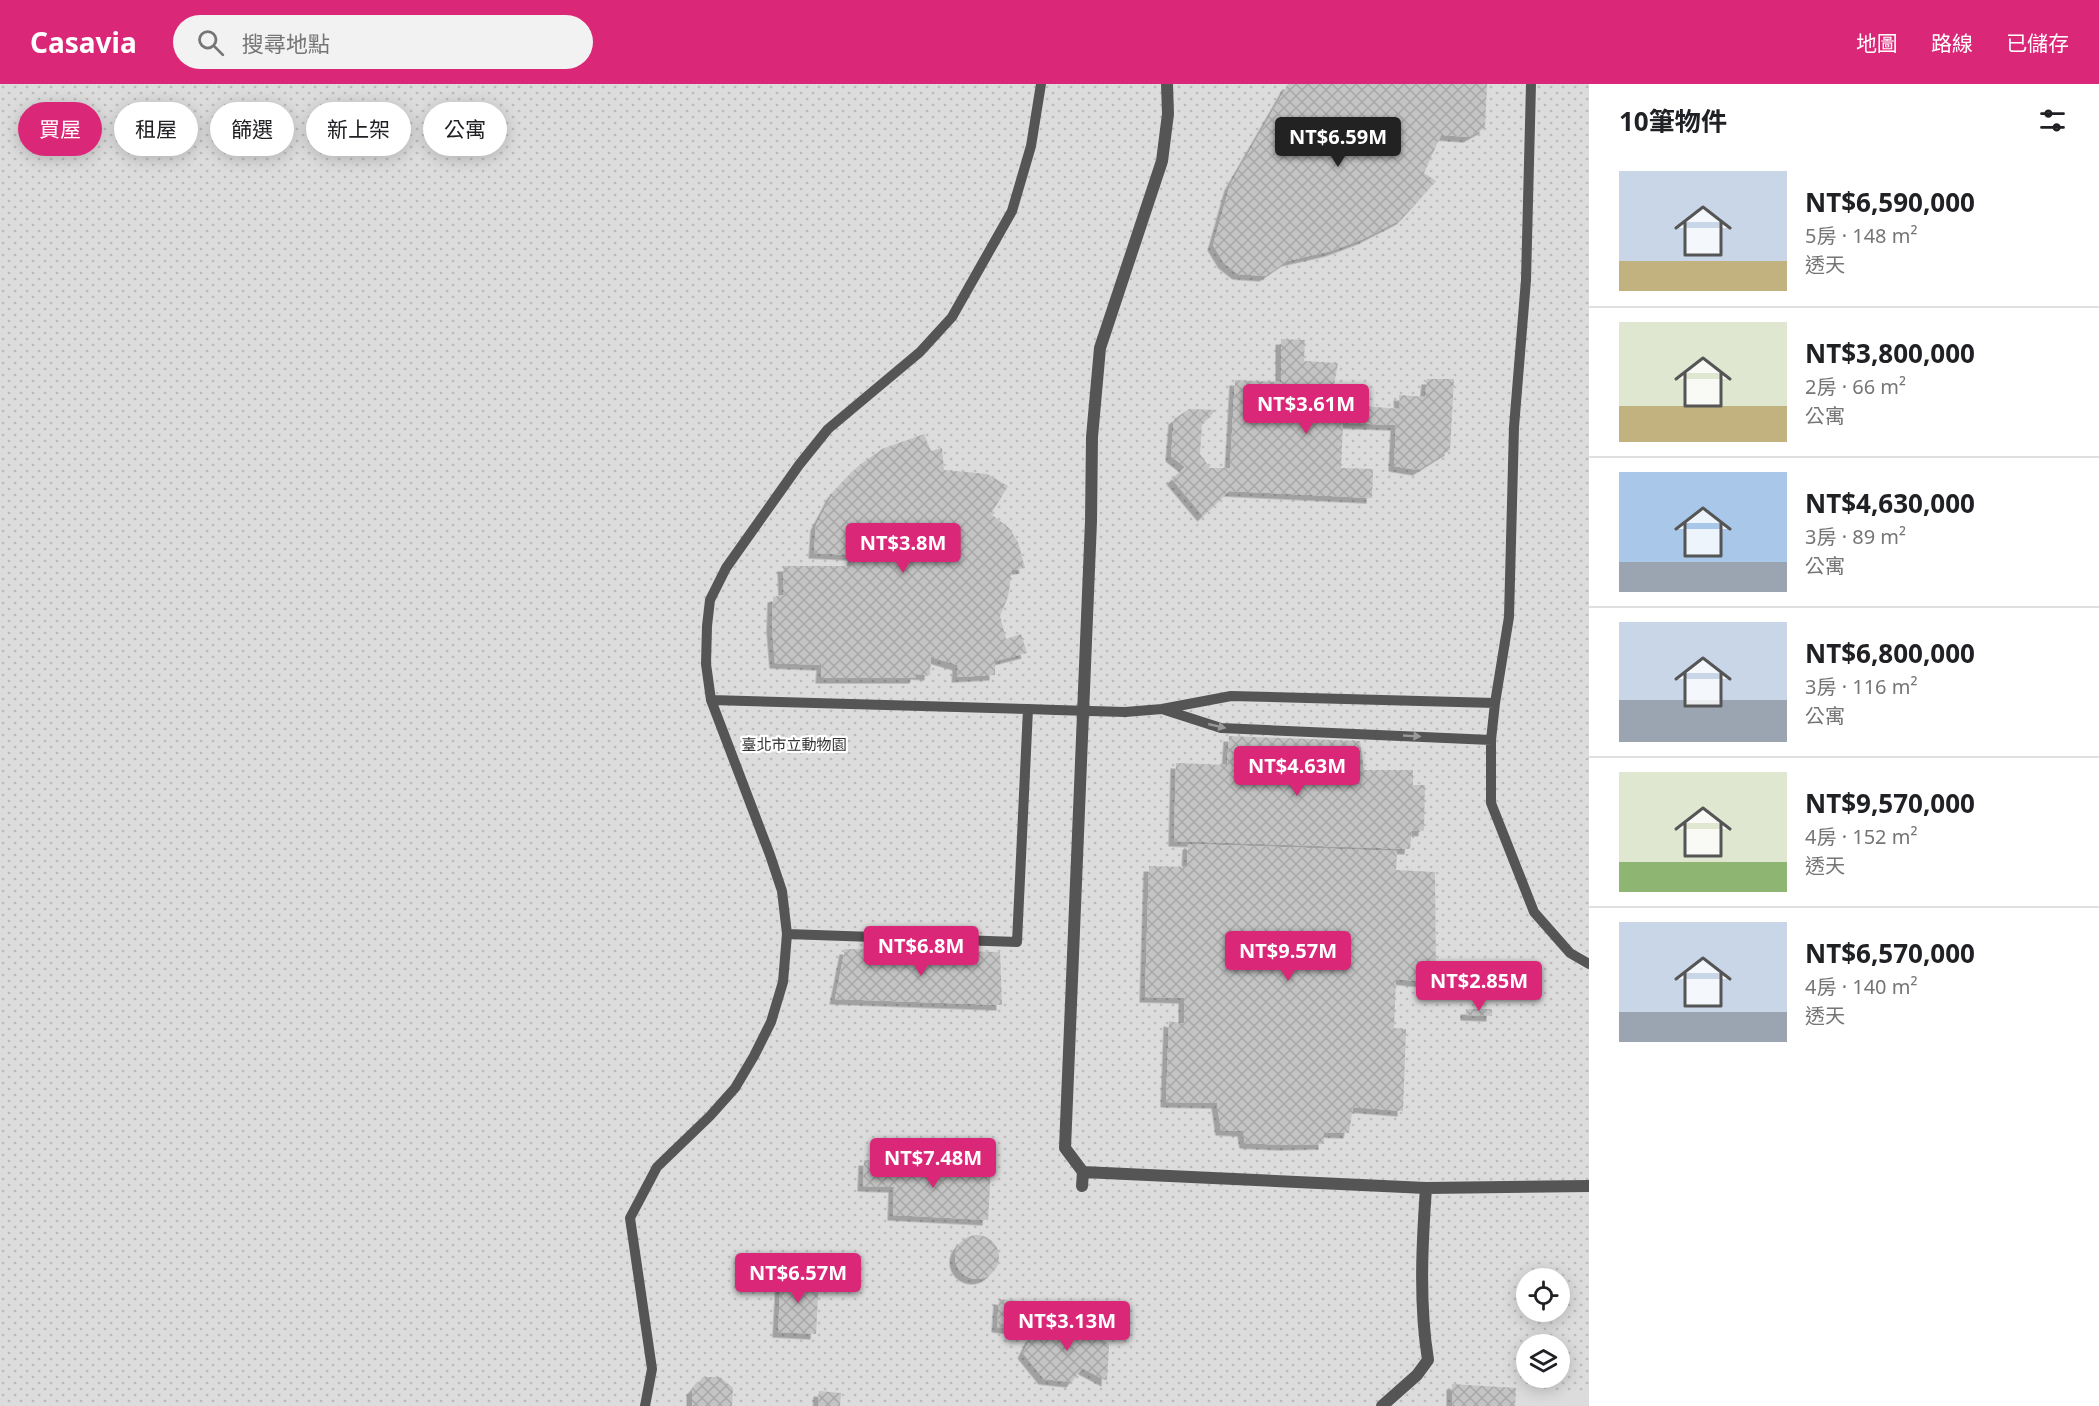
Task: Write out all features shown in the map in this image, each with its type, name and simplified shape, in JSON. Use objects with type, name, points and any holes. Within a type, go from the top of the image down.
[{"type":"street","points":[[1082,1186],[1083,1172],[1065,1148],[1065,1141],[1090,556],[1092,437],[1100,348],[1162,161],[1168,114],[1167,84]]},
{"type":"street","points":[[1083,1172],[1426,1188],[1589,1186]]},
{"type":"street","points":[[1382,1406],[1417,1376],[1428,1360],[1424,1332],[1422,1243],[1426,1188]]},
{"type":"lane","points":[[645,1406],[652,1369],[630,1218],[657,1167],[710,1116],[735,1088],[754,1056],[771,1022],[783,982],[787,934],[782,891],[711,700],[706,664],[707,626],[711,600],[726,568],[799,465],[828,429],[920,352],[952,317],[1012,211],[1031,146],[1041,84]]},
{"type":"lane","points":[[1531,84],[1526,280],[1514,427],[1509,617],[1491,740],[1491,803],[1534,912],[1570,953],[1589,964]]},
{"type":"lane","points":[[711,700],[1125,712],[1161,709],[1231,696],[1495,703]]},
{"type":"lane","points":[[787,934],[1017,942],[1028,709]]},
{"type":"lane","points":[[1161,709],[1221,728],[1491,740]]},
{"type":"green space","name":"臺北市立動物園","points":[[0,84],[1589,84],[1589,1406],[0,1406]]},
{"type":"green space","points":[[1518,1388],[1589,1392],[1589,1406],[1517,1406]]},
{"type":"building","points":[[1288,84],[1487,84],[1485,128],[1469,137],[1441,135],[1424,173],[1436,181],[1402,219],[1363,239],[1331,251],[1287,261],[1265,276],[1238,274],[1224,263],[1213,245],[1230,185]]},
{"type":"building","points":[[1281,339],[1305,340],[1304,361],[1338,363],[1334,385],[1344,386],[1363,406],[1400,409],[1399,395],[1425,397],[1427,379],[1454,379],[1450,450],[1418,470],[1394,466],[1396,425],[1343,423],[1341,468],[1373,469],[1372,498],[1229,491],[1203,516],[1172,479],[1185,467],[1171,456],[1174,419],[1189,409],[1216,410],[1202,424],[1200,454],[1210,468],[1230,468],[1235,380],[1281,382]]},
{"type":"building","points":[[924,434],[931,451],[942,448],[944,470],[987,474],[1008,486],[991,514],[1009,528],[1018,542],[1025,568],[1012,570],[1008,597],[1000,616],[1006,639],[1021,634],[1027,653],[995,661],[995,675],[957,677],[958,665],[931,657],[930,675],[916,674],[915,678],[821,678],[822,665],[775,663],[772,627],[773,597],[784,595],[783,566],[851,566],[853,555],[814,553],[816,525],[833,493],[857,467],[882,449]]},
{"type":"building","points":[[1229,736],[1360,741],[1364,770],[1413,770],[1413,785],[1425,785],[1424,831],[1412,830],[1410,849],[1174,841],[1176,763],[1227,765]]},
{"type":"building","points":[[1188,844],[1397,851],[1396,870],[1435,872],[1436,983],[1396,979],[1394,1028],[1406,1029],[1403,1111],[1353,1107],[1349,1133],[1324,1132],[1324,1144],[1285,1145],[1245,1143],[1243,1131],[1221,1130],[1217,1103],[1166,1102],[1169,1021],[1184,1024],[1184,998],[1145,997],[1149,866],[1187,867]]},
{"type":"building","points":[[845,949],[1000,952],[1002,1005],[835,999]]},
{"type":"building","points":[[1466,1009],[1492,1009],[1492,1016],[1466,1015]]},
{"type":"building","points":[[864,1160],[991,1167],[988,1220],[893,1215],[894,1187],[863,1186]]},
{"type":"building","points":[[977,1235],[993,1241],[999,1257],[993,1273],[977,1279],[961,1273],[955,1257],[961,1241]]},
{"type":"building","points":[[781,1275],[819,1277],[816,1334],[778,1332]]},
{"type":"building","points":[[999,1299],[1028,1302],[1026,1330],[997,1327]]},
{"type":"building","points":[[1054,1321],[1081,1325],[1109,1344],[1107,1381],[1082,1368],[1072,1382],[1044,1379],[1023,1353],[1031,1337]]},
{"type":"building","points":[[703,1377],[720,1377],[733,1388],[732,1406],[692,1406],[692,1390]]},
{"type":"building","points":[[1452,1384],[1516,1388],[1515,1406],[1452,1406]]},
{"type":"building","points":[[819,1391],[841,1393],[840,1406],[818,1406]]}]
